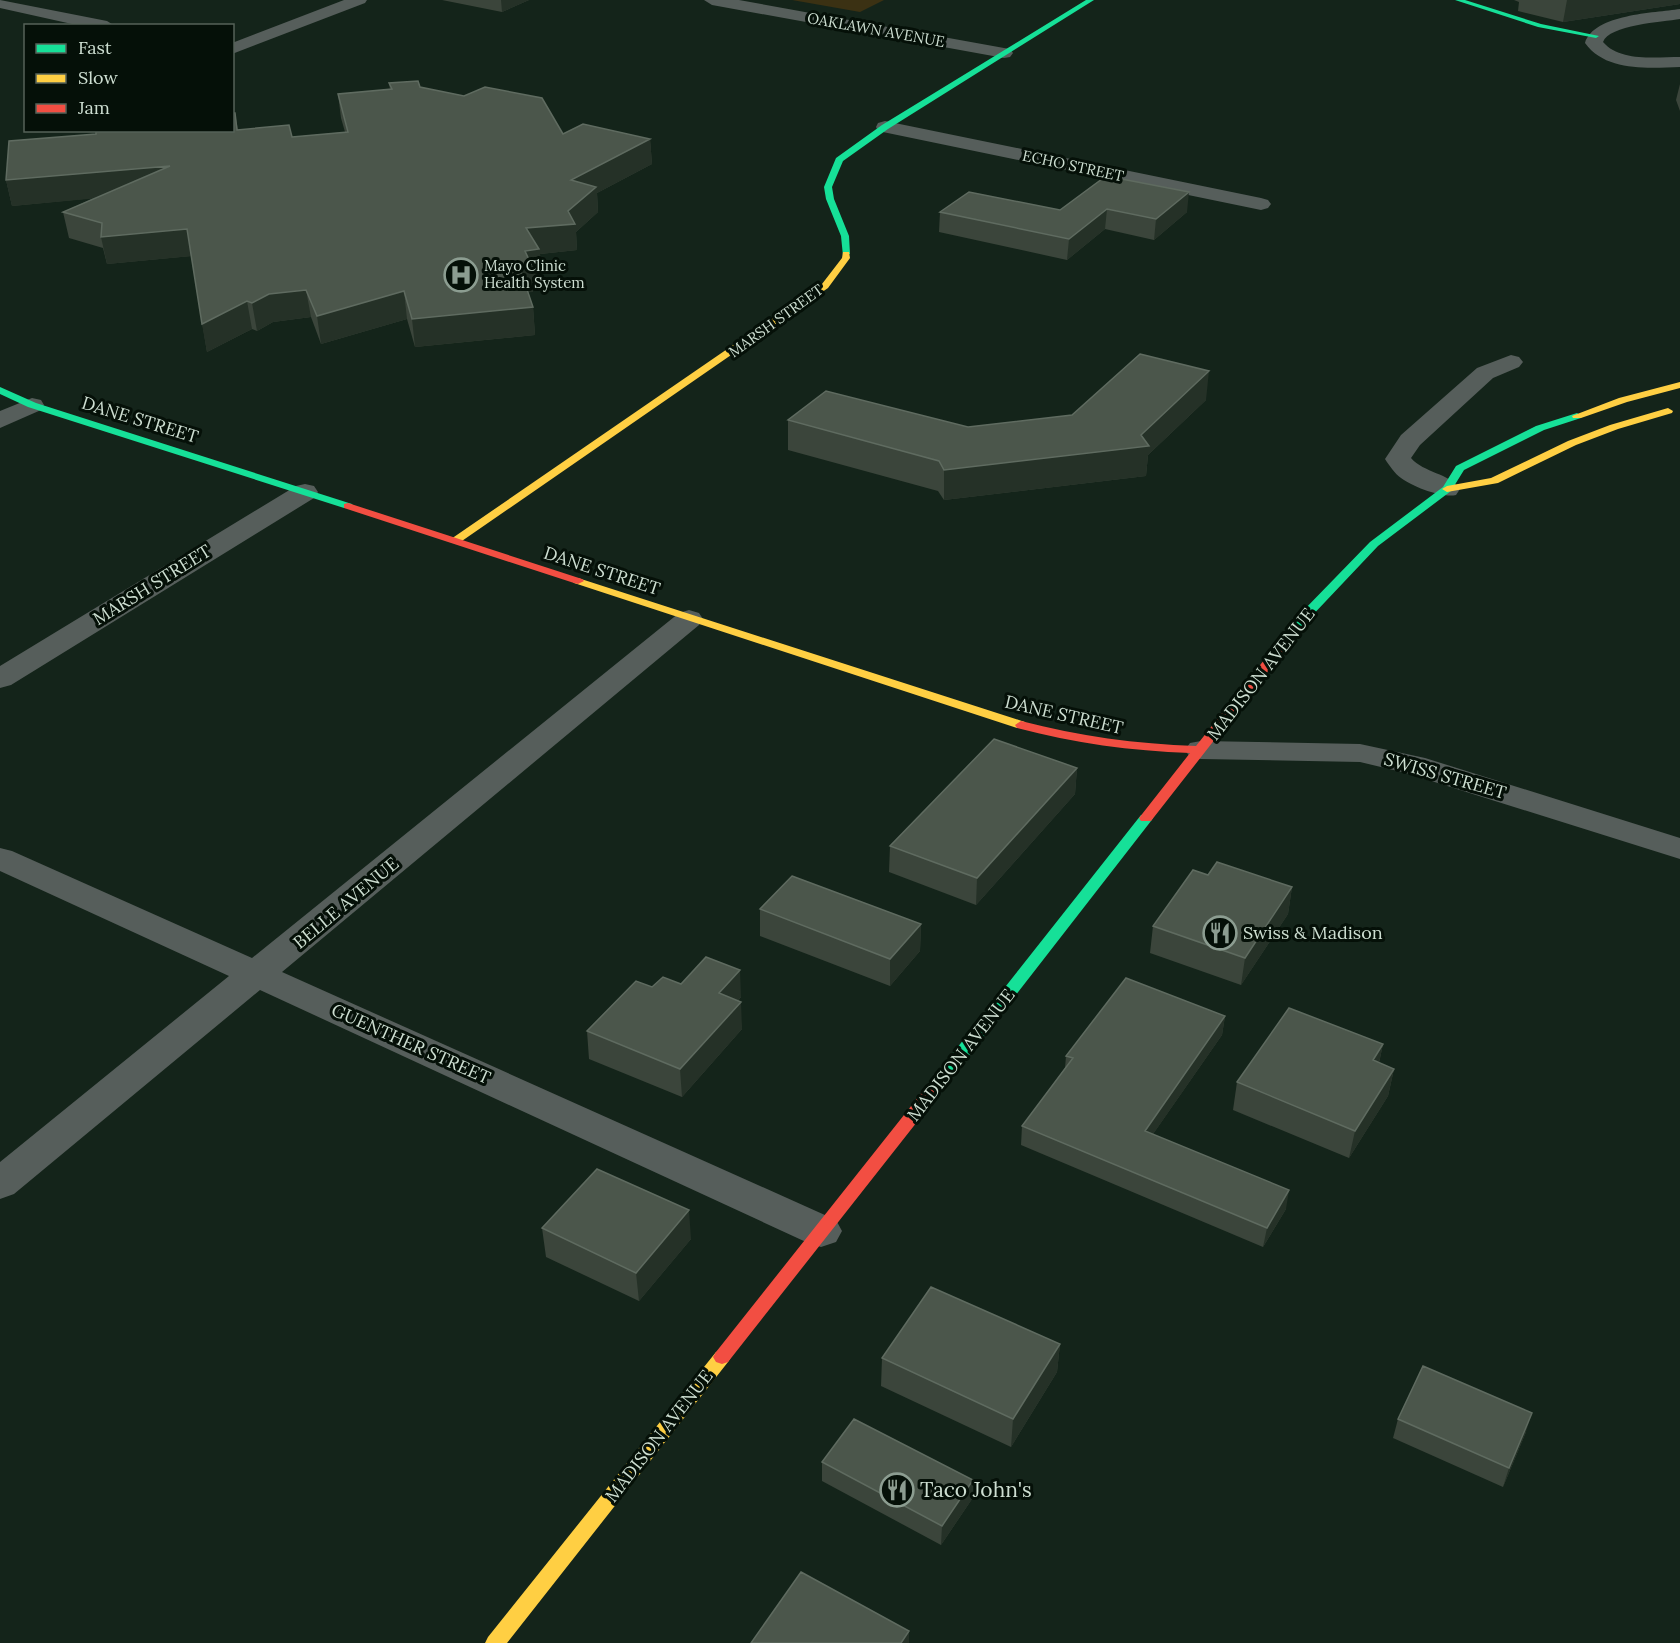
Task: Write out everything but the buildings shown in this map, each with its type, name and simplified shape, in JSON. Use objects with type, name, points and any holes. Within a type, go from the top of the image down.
[{"type":"street","points":[[234,48],[359,0]]},
{"type":"street","name":"OAKLAWN AVENUE","points":[[712,0],[1004,53]]},
{"type":"street","name":"MARSH STREET","points":[[455,541],[704,372],[825,286],[846,258],[845,236],[830,199],[828,187],[839,160],[860,142],[1091,0]]},
{"type":"street","points":[[1458,0],[1540,26],[1628,39]]},
{"type":"street","points":[[0,3],[98,24]]},
{"type":"street","points":[[1680,14],[1610,26],[1596,36],[1594,43],[1598,50],[1609,56],[1626,60],[1680,62]]},
{"type":"street","name":"ECHO STREET","points":[[885,127],[1261,204]]},
{"type":"street","points":[[1447,489],[1410,473],[1398,459],[1410,440],[1485,374],[1511,363]]},
{"type":"street","name":"MADISON AVENUE","points":[[495,1643],[1304,617],[1340,577],[1374,544],[1447,489],[1460,468],[1512,441],[1584,412],[1680,385]]},
{"type":"street","name":"DANE STREET","points":[[0,390],[32,405],[998,718],[1060,736],[1133,748],[1201,750]]},
{"type":"street","points":[[0,421],[32,405]]},
{"type":"street","name":"MADISON AVENUE","points":[[1447,489],[1494,481],[1572,443],[1614,427],[1680,407]]},
{"type":"street","name":"MARSH STREET","points":[[0,679],[304,492]]},
{"type":"street","name":"BELLE AVENUE","points":[[0,1184],[258,975],[689,619]]},
{"type":"street","name":"SWISS STREET","points":[[1201,750],[1360,753],[1414,765],[1680,849]]},
{"type":"street","name":"GUENTHER STREET","points":[[0,858],[821,1231]]},
{"type":"shaded area","points":[[792,0],[884,0],[860,12]]},
{"type":"traffic: fast","points":[[846,254],[845,236],[830,199],[828,187],[839,160],[885,127],[1091,0]]},
{"type":"traffic: fast","points":[[1458,0],[1540,26],[1596,36]]},
{"type":"traffic: fast","points":[[0,390],[32,405],[348,506]]},
{"type":"traffic: fast","points":[[1287,639],[1304,617],[1374,544],[1447,489],[1460,468],[1540,428],[1577,416]]},
{"type":"traffic: fast","points":[[933,1090],[1146,818]]},
{"type":"traffic: slow","points":[[455,541],[825,286],[846,258],[846,254]]},
{"type":"traffic: slow","points":[[1577,416],[1623,400],[1680,385]]},
{"type":"traffic: slow","points":[[1447,489],[1494,481],[1572,443],[1614,427],[1668,411]]},
{"type":"traffic: slow","points":[[578,581],[1021,725]]},
{"type":"traffic: slow","points":[[495,1643],[722,1357]]},
{"type":"traffic: jam","points":[[348,506],[578,581]]},
{"type":"traffic: jam","points":[[1146,818],[1287,639]]},
{"type":"traffic: jam","points":[[1021,725],[1110,744],[1201,750]]},
{"type":"traffic: jam","points":[[722,1357],[933,1090]]},
{"type":"place","name":"Mayo Clinic Health System","points":[[461,275]]},
{"type":"place","name":"Swiss & Madison","points":[[1220,933]]},
{"type":"place","name":"Taco John's","points":[[897,1490]]}]
